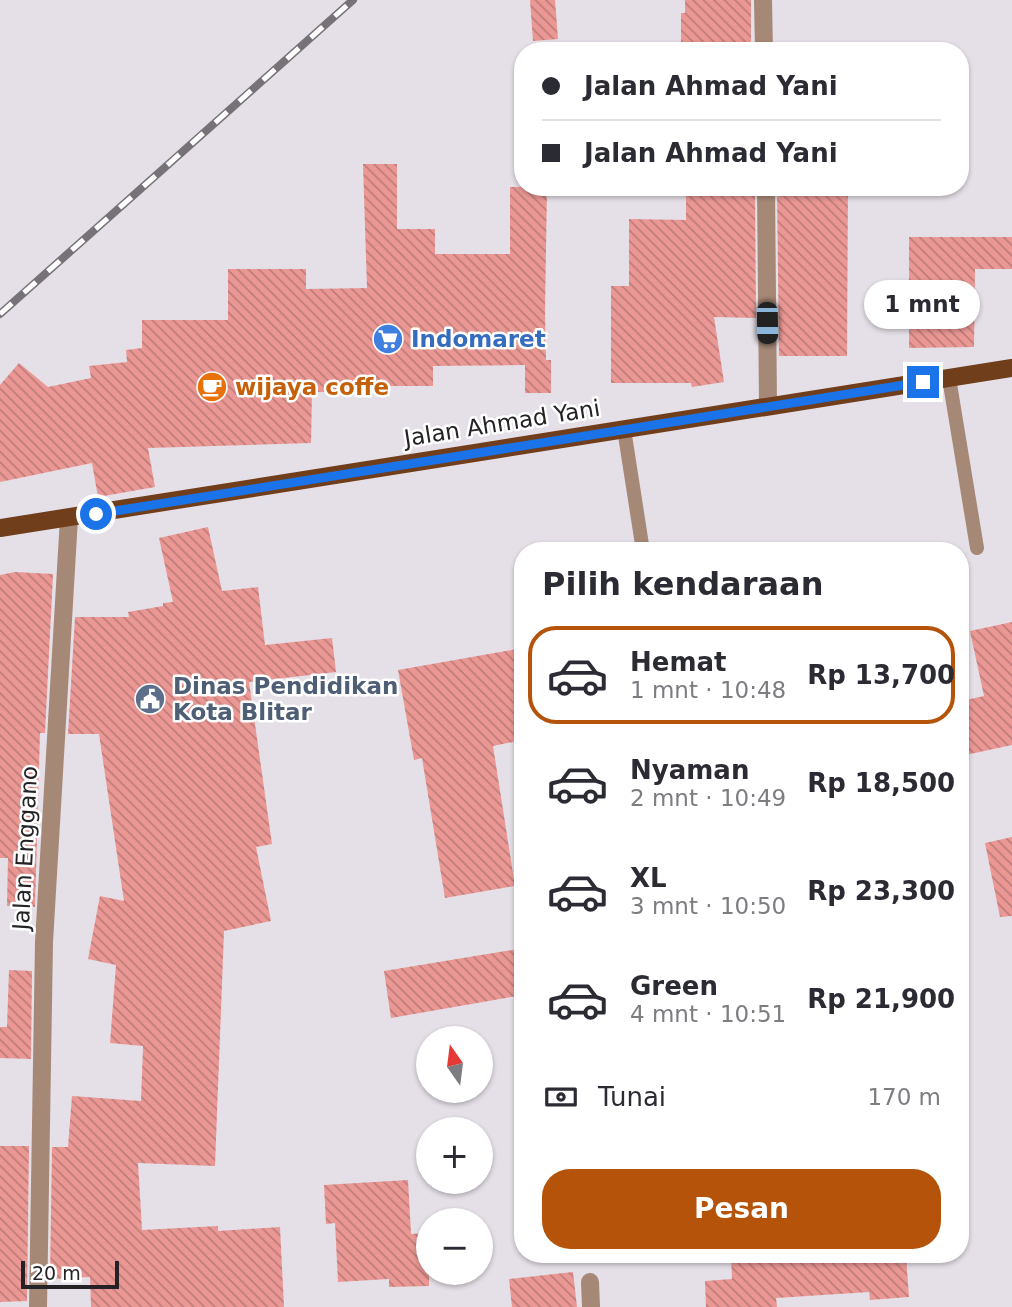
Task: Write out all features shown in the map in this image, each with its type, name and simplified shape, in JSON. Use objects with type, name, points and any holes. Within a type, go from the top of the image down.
[{"type":"main road","name":"Jalan Ahmad Yani","points":[[0,528],[1012,368]]},
{"type":"street","points":[[763,0],[764,42]]},
{"type":"street","points":[[765,196],[768,405]]},
{"type":"street","name":"Jalan Enggano","points":[[38,1307],[44,942],[69,518]]},
{"type":"street","points":[[590,1282],[591,1307]]},
{"type":"lane","points":[[949,378],[977,548]]},
{"type":"lane","points":[[624,429],[642,542]]},
{"type":"building","points":[[530,0],[555,0],[558,39],[533,41]]},
{"type":"building","points":[[685,0],[751,0],[751,42],[681,42],[681,13],[685,13]]},
{"type":"building","points":[[363,164],[397,164],[397,229],[435,229],[435,254],[510,254],[510,187],[514,187],[514,196],[547,196],[546,360],[551,360],[551,393],[525,393],[525,365],[433,366],[433,386],[353,386],[353,392],[312,392],[311,443],[148,448],[155,487],[98,497],[92,463],[0,482],[0,385],[19,363],[48,387],[91,378],[89,366],[127,362],[126,350],[142,348],[142,320],[228,320],[228,269],[306,269],[306,289],[367,288]]},
{"type":"building","points":[[686,196],[755,196],[756,318],[714,317],[724,382],[692,387],[691,383],[611,383],[611,286],[629,286],[629,219],[686,220]]},
{"type":"building","points":[[777,196],[848,196],[847,356],[779,356]]},
{"type":"building","points":[[909,237],[1012,237],[1012,269],[975,269],[974,347],[909,348]]},
{"type":"building","points":[[208,527],[222,591],[258,587],[265,645],[332,638],[336,672],[249,682],[272,844],[256,847],[271,921],[224,931],[215,1166],[138,1163],[142,1230],[218,1226],[218,1231],[280,1227],[284,1307],[91,1307],[90,1277],[50,1279],[52,1147],[68,1147],[72,1096],[141,1101],[143,1046],[110,1043],[116,965],[88,959],[100,896],[124,901],[99,734],[68,734],[75,617],[129,617],[128,612],[173,602],[159,538]]},
{"type":"building","points":[[15,572],[53,574],[45,733],[40,733],[35,907],[7,906],[8,858],[0,858],[0,575]]},
{"type":"building","points":[[1012,622],[1012,745],[969,754],[969,699],[984,696],[970,631]]},
{"type":"building","points":[[514,650],[514,742],[493,746],[514,886],[445,898],[422,758],[414,760],[398,670]]},
{"type":"building","points":[[1012,837],[1012,916],[1000,917],[985,843]]},
{"type":"building","points":[[514,950],[514,997],[391,1018],[384,971]]},
{"type":"building","points":[[9,970],[32,971],[31,1059],[0,1058],[0,1027],[7,1027]]},
{"type":"building","points":[[0,1146],[29,1146],[27,1301],[0,1302]]},
{"type":"building","points":[[408,1180],[411,1234],[416,1234],[416,1285],[429,1286],[389,1287],[389,1279],[338,1282],[335,1223],[326,1224],[324,1185]]},
{"type":"building","points":[[731,1263],[907,1263],[909,1297],[870,1300],[869,1292],[776,1298],[777,1307],[706,1307],[705,1281],[732,1279]]},
{"type":"building","points":[[573,1272],[577,1307],[512,1307],[509,1279]]},
{"type":"railway","points":[[0,314],[353,0]]},
{"type":"place","name":"Indomaret","points":[[388,339]]},
{"type":"place","name":"wijaya coffe","points":[[212,387]]},
{"type":"place","name":"Dinas Pendidikan Kota Blitar","points":[[150,699]]},
{"type":"route","points":[[96,514],[923,382]]}]
